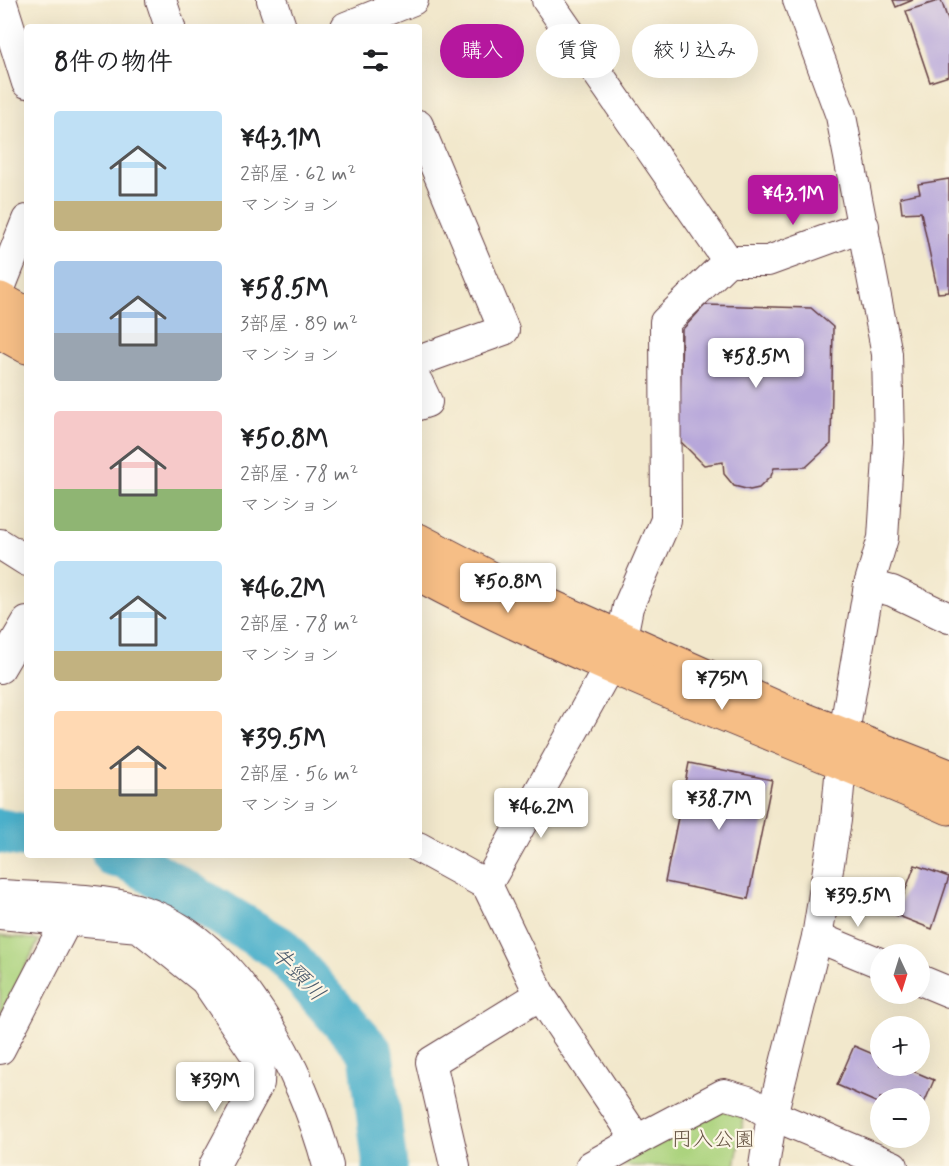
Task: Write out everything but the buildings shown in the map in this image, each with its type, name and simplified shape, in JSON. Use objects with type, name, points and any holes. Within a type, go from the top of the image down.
[{"type":"main road","points":[[0,299],[24,312]]},
{"type":"main road","points":[[0,332],[24,345]]},
{"type":"main road","points":[[422,542],[508,587],[791,714],[842,748],[949,808]]},
{"type":"main road","points":[[422,576],[609,667],[842,748],[949,776]]},
{"type":"street","points":[[1,0],[24,73]]},
{"type":"street","points":[[161,0],[169,24]]},
{"type":"street","points":[[273,0],[279,24]]},
{"type":"street","points":[[366,24],[413,0]]},
{"type":"street","points":[[547,0],[728,261]]},
{"type":"street","points":[[764,1166],[772,1115],[817,937],[836,820],[842,748],[869,585],[883,538],[889,442],[887,354],[864,225],[841,116],[798,0]]},
{"type":"street","points":[[0,74],[24,87]]},
{"type":"street","points":[[422,134],[504,330],[422,360]]},
{"type":"street","points":[[487,885],[609,667],[622,637],[628,607],[666,520],[665,322],[728,261],[768,261],[864,225]]},
{"type":"street","points":[[0,288],[24,228]]},
{"type":"street","points":[[422,391],[427,402],[422,404]]},
{"type":"street","points":[[0,544],[24,559]]},
{"type":"street","points":[[869,585],[892,591],[949,618]]},
{"type":"street","points":[[0,668],[24,627]]},
{"type":"street","points":[[422,849],[487,885],[540,994],[637,1140]]},
{"type":"street","points":[[0,895],[136,909],[191,935],[221,960],[252,1001],[303,1091],[328,1166]]},
{"type":"street","points":[[0,914],[66,922],[139,927],[205,980],[260,1061],[259,1083],[214,1166]]},
{"type":"street","points":[[0,1049],[66,922]]},
{"type":"street","points":[[817,937],[870,959]]},
{"type":"street","points":[[930,984],[949,992]]},
{"type":"street","points":[[455,1166],[431,1062],[540,994]]},
{"type":"street","points":[[591,1166],[724,1094],[748,1101],[772,1115],[893,1166]]},
{"type":"green space","points":[[0,935],[39,940],[0,1016]]},
{"type":"green space","name":"円入公園","points":[[720,1107],[744,1117],[735,1166],[617,1166]]},
{"type":"waterway","name":"牛頸川","points":[[0,831],[24,835]]},
{"type":"waterway","name":"牛頸川","points":[[128,858],[279,948],[371,1053],[385,1166]]}]
